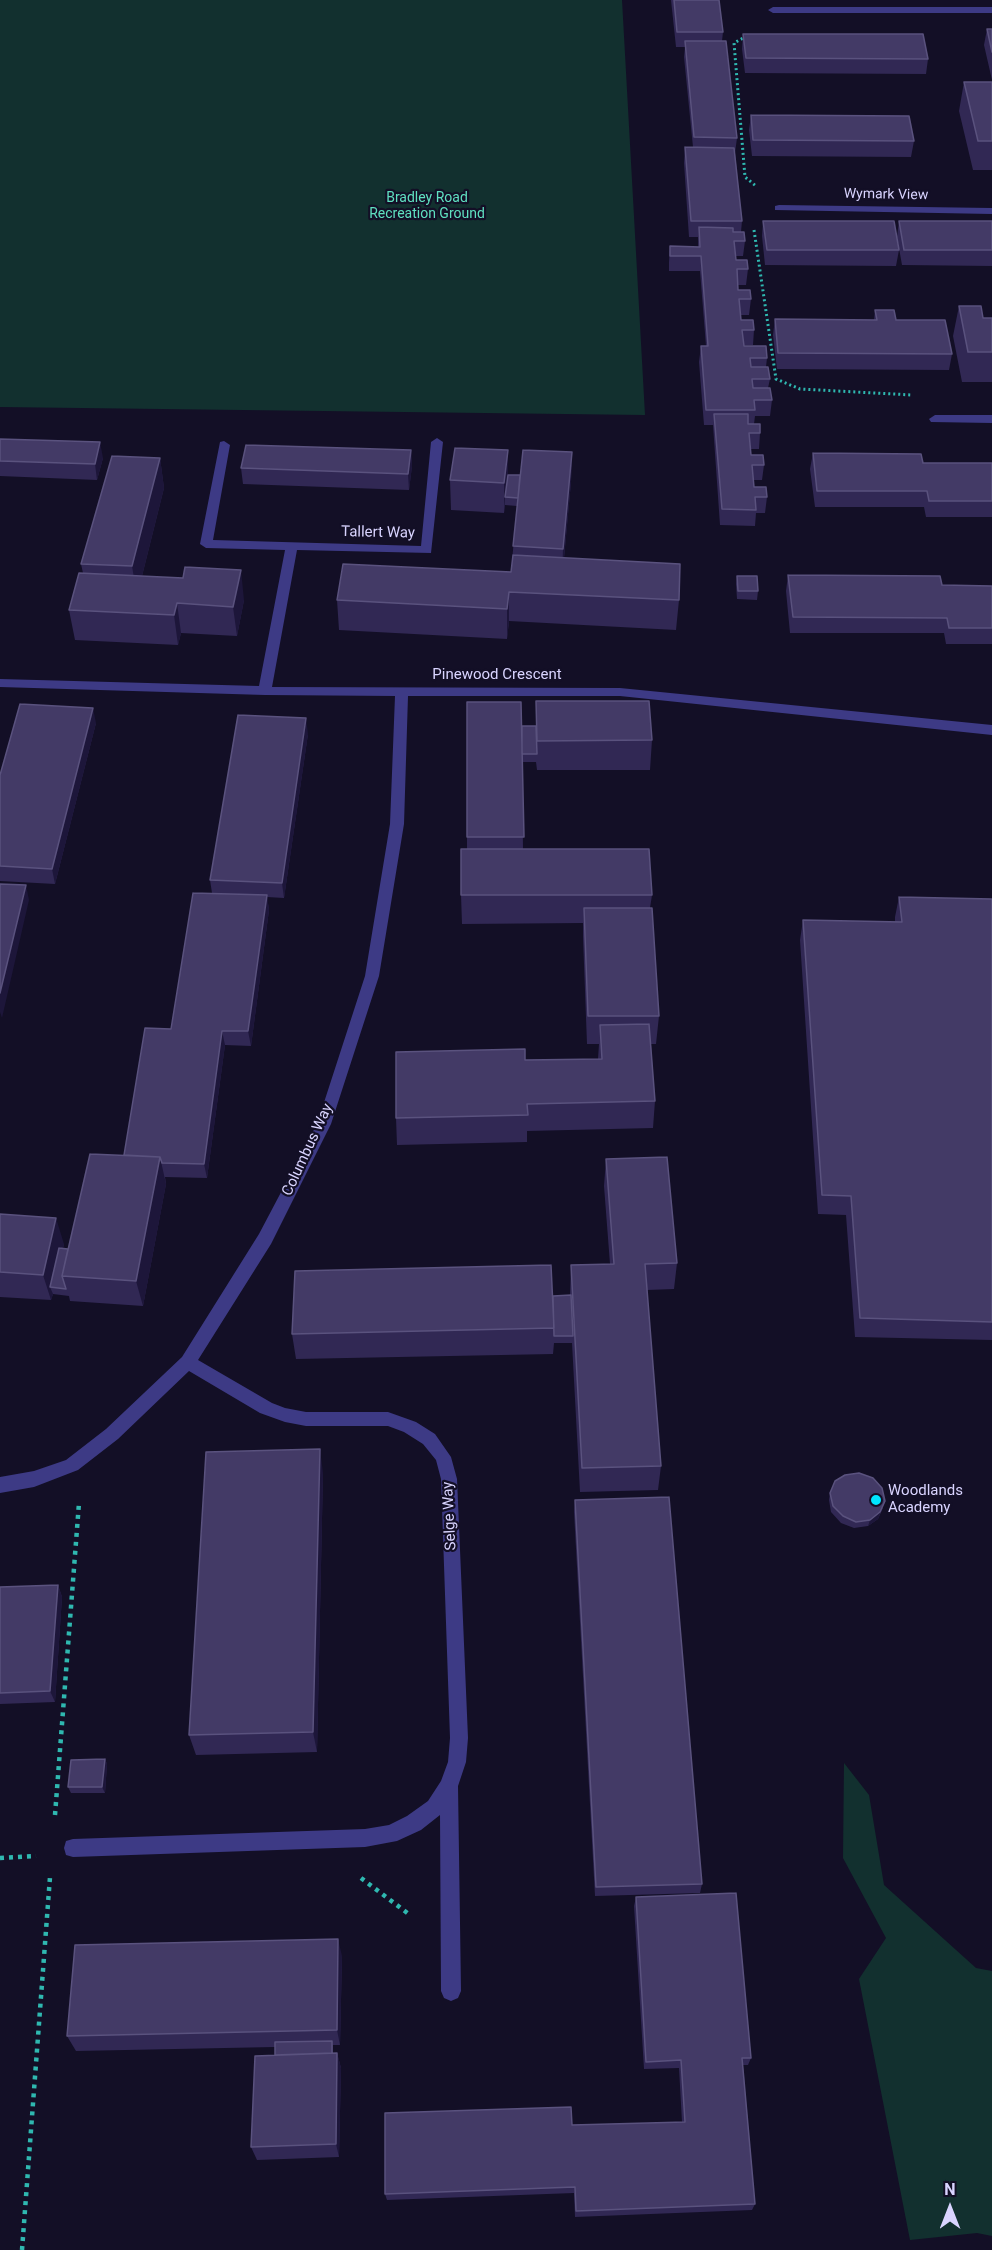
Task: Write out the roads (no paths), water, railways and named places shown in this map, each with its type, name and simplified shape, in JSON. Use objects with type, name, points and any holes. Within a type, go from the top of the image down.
[{"type":"street","points":[[773,10],[992,10]]},
{"type":"street","name":"Wymark View","points":[[779,208],[992,211]]},
{"type":"street","points":[[935,419],[992,419]]},
{"type":"street","name":"Tallert Way","points":[[224,445],[206,544],[427,550],[437,442]]},
{"type":"street","points":[[266,691],[292,547]]},
{"type":"street","name":"Pinewood Crescent","points":[[0,682],[266,691],[620,692],[992,730]]},
{"type":"street","name":"Columbus Way","points":[[0,1485],[34,1479],[72,1465],[111,1434],[188,1362],[265,1239],[324,1124],[372,976],[397,824],[402,691]]},
{"type":"street","name":"Selge Way","points":[[73,1848],[365,1838],[390,1834],[414,1823],[435,1807],[449,1786],[457,1762],[459,1738],[449,1479],[443,1457],[429,1439],[410,1426],[388,1419],[306,1419],[285,1415],[266,1408],[188,1362]]},
{"type":"street","name":"Selge Way","points":[[449,1786],[451,1991]]},
{"type":"place","name":"Woodlands Academy","points":[[876,1500]]},
{"type":"park label","name":"Bradley Road Recreation Ground","points":[[427,206]]}]
